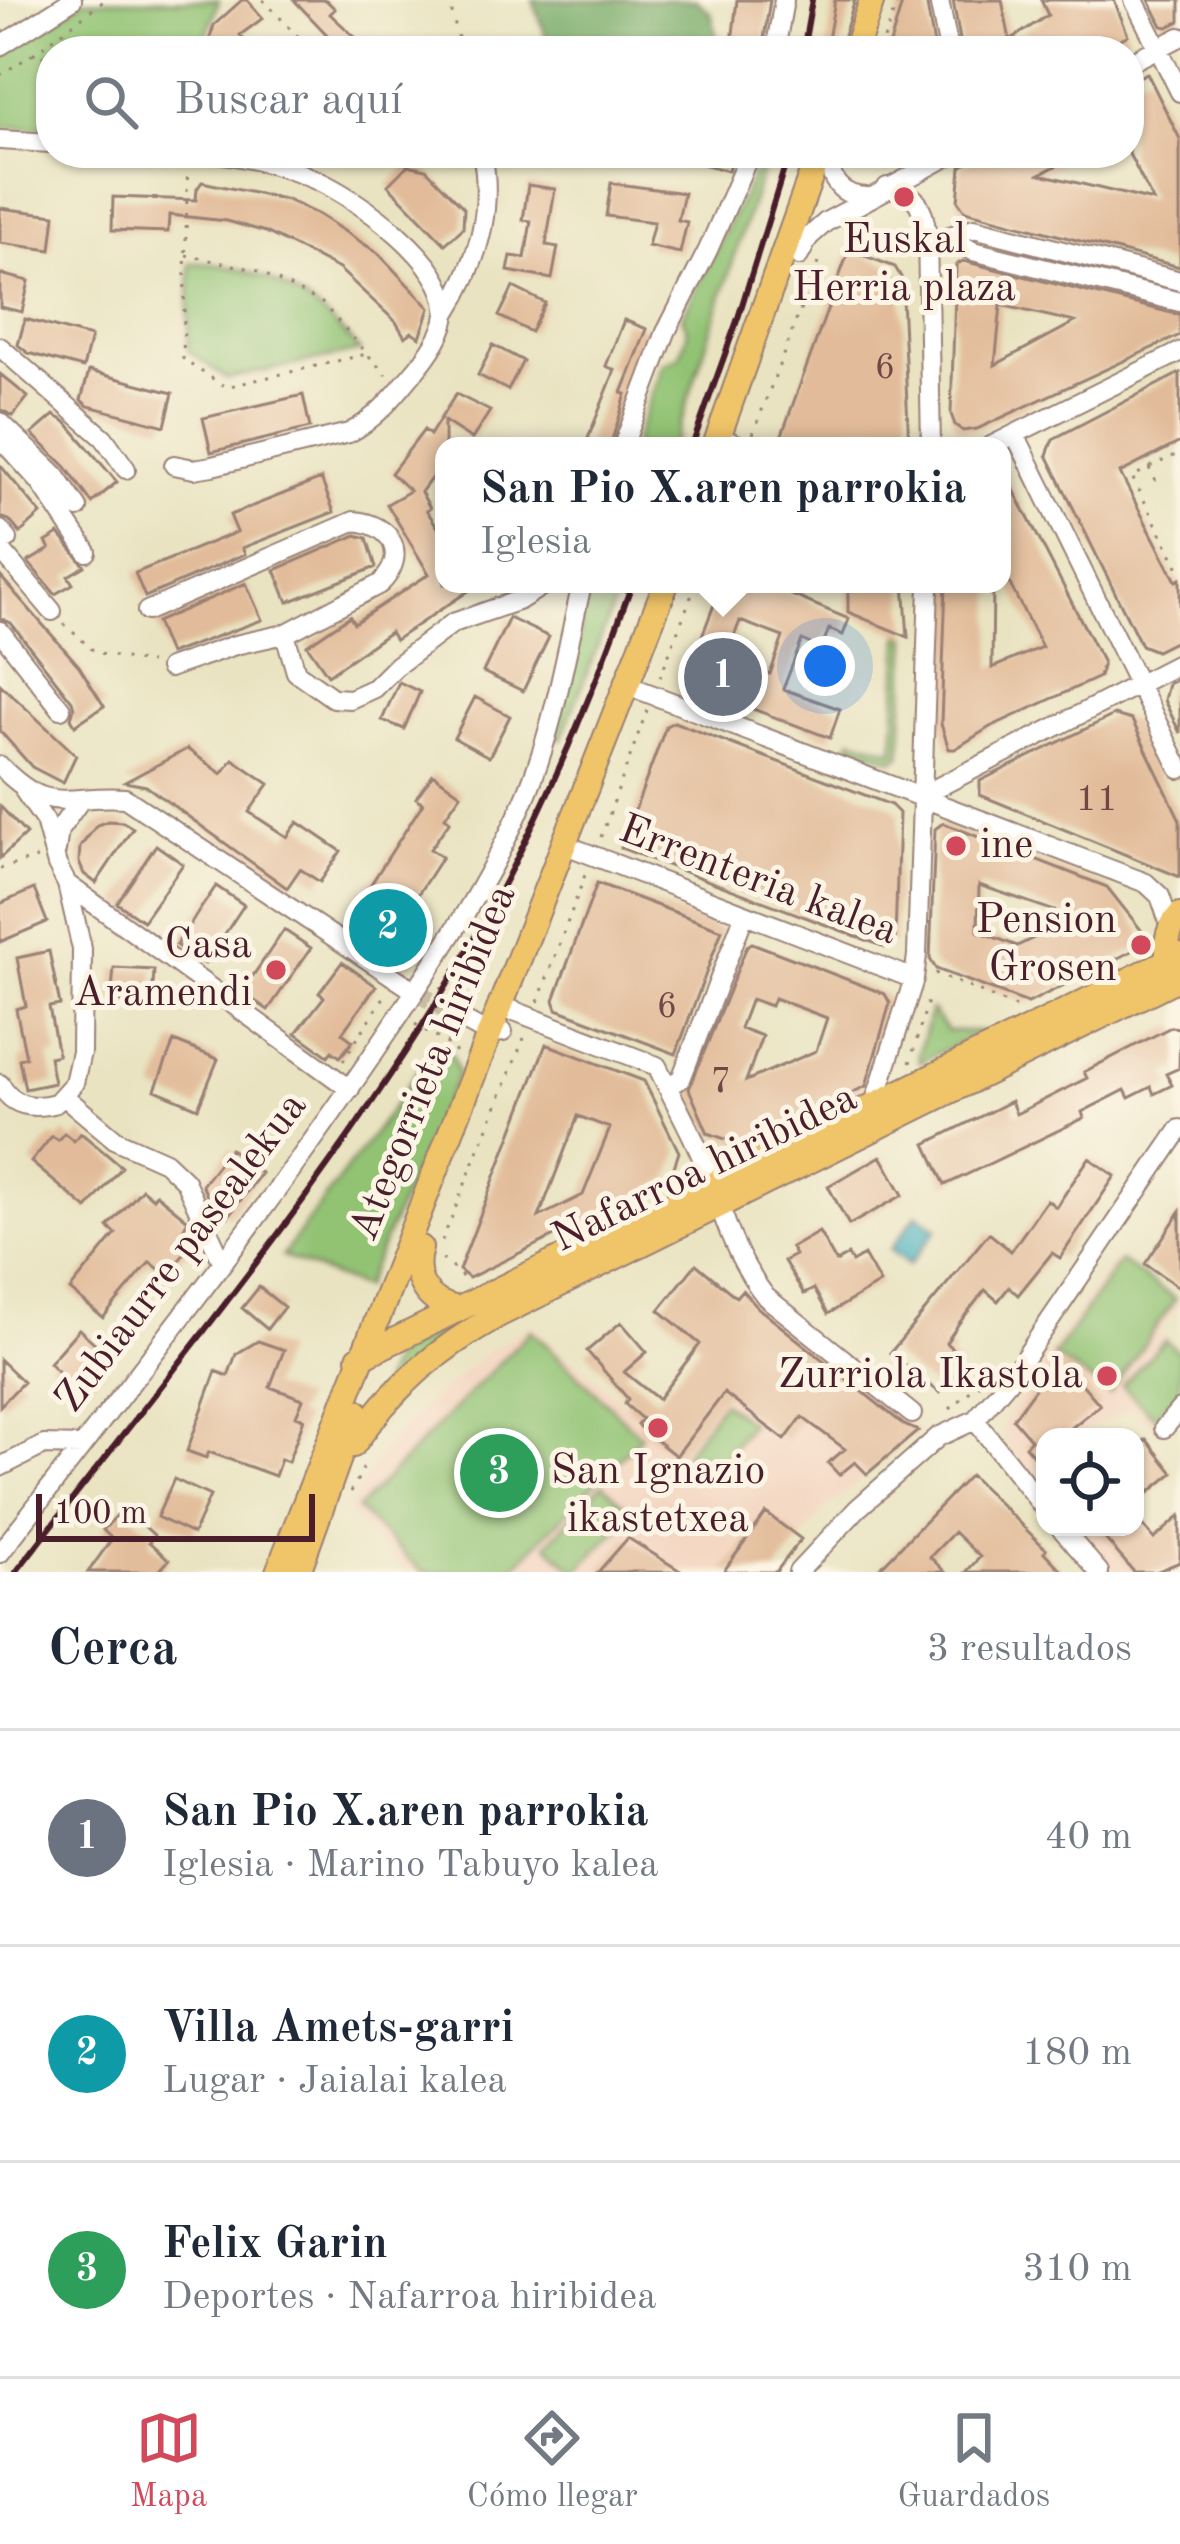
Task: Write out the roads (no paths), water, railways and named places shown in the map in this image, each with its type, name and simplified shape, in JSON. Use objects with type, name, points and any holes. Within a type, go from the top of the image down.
[{"type":"main road","points":[[865,36],[872,0]]},
{"type":"main road","points":[[736,437],[815,168]]},
{"type":"main road","points":[[736,437],[799,256]]},
{"type":"main road","name":"Ategorrieta hiribidea","points":[[298,1572],[337,1500],[369,1354],[420,1248],[663,593]]},
{"type":"main road","name":"Ategorrieta hiribidea","points":[[278,1572],[505,1024],[587,846],[648,694],[677,593]]},
{"type":"main road","points":[[1175,921],[1167,944],[1176,964]]},
{"type":"main road","name":"Nafarroa hiribidea","points":[[337,1500],[348,1452],[374,1414],[439,1352],[873,1107],[1176,964]]},
{"type":"main road","name":"Nafarroa hiribidea","points":[[369,1354],[715,1196],[1176,964]]},
{"type":"main road","points":[[420,1248],[416,1266],[420,1284],[432,1299],[459,1309]]},
{"type":"street","points":[[0,46],[72,0]]},
{"type":"street","points":[[778,36],[784,0]]},
{"type":"street","points":[[939,0],[946,36]]},
{"type":"street","points":[[1134,0],[1180,92]]},
{"type":"street","points":[[1144,56],[1180,37]]},
{"type":"street","points":[[0,140],[36,141]]},
{"type":"street","points":[[277,168],[319,181],[389,227],[426,262],[441,284],[446,314]]},
{"type":"street","points":[[174,464],[194,469],[212,466],[349,433],[364,425],[400,389],[436,340],[478,257],[482,168]]},
{"type":"street","points":[[626,437],[666,332],[709,250],[743,168]]},
{"type":"street","points":[[830,168],[847,194],[868,196]]},
{"type":"street","points":[[799,256],[817,229],[923,168]]},
{"type":"street","points":[[887,187],[910,192],[922,205],[935,437]]},
{"type":"street","points":[[1180,281],[974,228],[947,237],[973,250],[1180,302]]},
{"type":"street","points":[[0,347],[104,438],[126,469]]},
{"type":"street","points":[[1009,437],[1180,352]]},
{"type":"street","points":[[0,422],[56,476],[78,508]]},
{"type":"street","points":[[1015,434],[1180,769]]},
{"type":"street","points":[[0,438],[40,482],[87,552]]},
{"type":"street","points":[[147,611],[354,521],[374,523],[386,531],[395,551],[392,572],[380,584],[285,634],[169,668]]},
{"type":"street","points":[[3,540],[52,611]]},
{"type":"street","points":[[285,634],[296,672],[333,698],[350,699],[374,688],[453,623],[531,593]]},
{"type":"street","name":"Zubiaurre pasealekua","points":[[0,1553],[350,1089],[415,991],[526,797],[544,747],[580,593]]},
{"type":"street","points":[[873,1107],[914,979],[917,955],[929,593]]},
{"type":"street","points":[[0,631],[61,709]]},
{"type":"street","points":[[923,795],[1180,663]]},
{"type":"street","points":[[648,694],[1145,883],[1160,896],[1175,921]]},
{"type":"street","points":[[0,766],[46,821],[56,853]]},
{"type":"street","points":[[25,791],[47,800],[125,798],[415,991]]},
{"type":"street","points":[[0,1084],[13,1101],[27,1106],[56,1103],[74,1083],[81,1052],[80,933],[56,853],[59,830],[79,802]]},
{"type":"street","name":"Errenteria kalea","points":[[587,846],[744,916],[914,979]]},
{"type":"street","points":[[67,884],[350,1089]]},
{"type":"street","points":[[667,1086],[681,1079],[744,916]]},
{"type":"street","points":[[464,1021],[505,1024],[657,1066],[751,1277],[766,1297],[912,1414]]},
{"type":"street","points":[[65,1097],[116,1140],[165,1162],[185,1180],[222,1261]]},
{"type":"street","points":[[797,1572],[857,1509],[938,1437],[975,1420],[1013,1375],[1180,1130]]},
{"type":"street","points":[[1164,1428],[1180,1409]]},
{"type":"street","points":[[975,1420],[1036,1498]]},
{"type":"street","points":[[0,1467],[44,1445],[82,1446]]},
{"type":"street","points":[[1068,1536],[1099,1572]]},
{"type":"water","points":[[917,1214],[937,1229],[909,1265],[890,1250]]},
{"type":"tunnel","points":[[415,991],[464,1021]]},
{"type":"railway","points":[[806,36],[812,0]]},
{"type":"railway","points":[[695,437],[784,168]]},
{"type":"railway","points":[[16,1572],[294,1213],[398,1064],[500,891],[549,790],[629,593]]},
{"type":"place","name":"Euskal Herria plaza","points":[[904,197]]},
{"type":"place","name":"San Pio X.aren parrokia","points":[[723,677]]},
{"type":"place","name":"ine","points":[[956,846]]},
{"type":"place","name":"Villa Amets-garri","points":[[388,928]]},
{"type":"place","name":"Pension Grosen","points":[[1141,945]]},
{"type":"place","name":"Casa Aramendi","points":[[276,970]]},
{"type":"place","name":"Zurriola Ikastola","points":[[1107,1376]]},
{"type":"place","name":"San Ignazio ikastetxea","points":[[658,1428]]},
{"type":"place","name":"Felix Garin","points":[[499,1473]]}]
